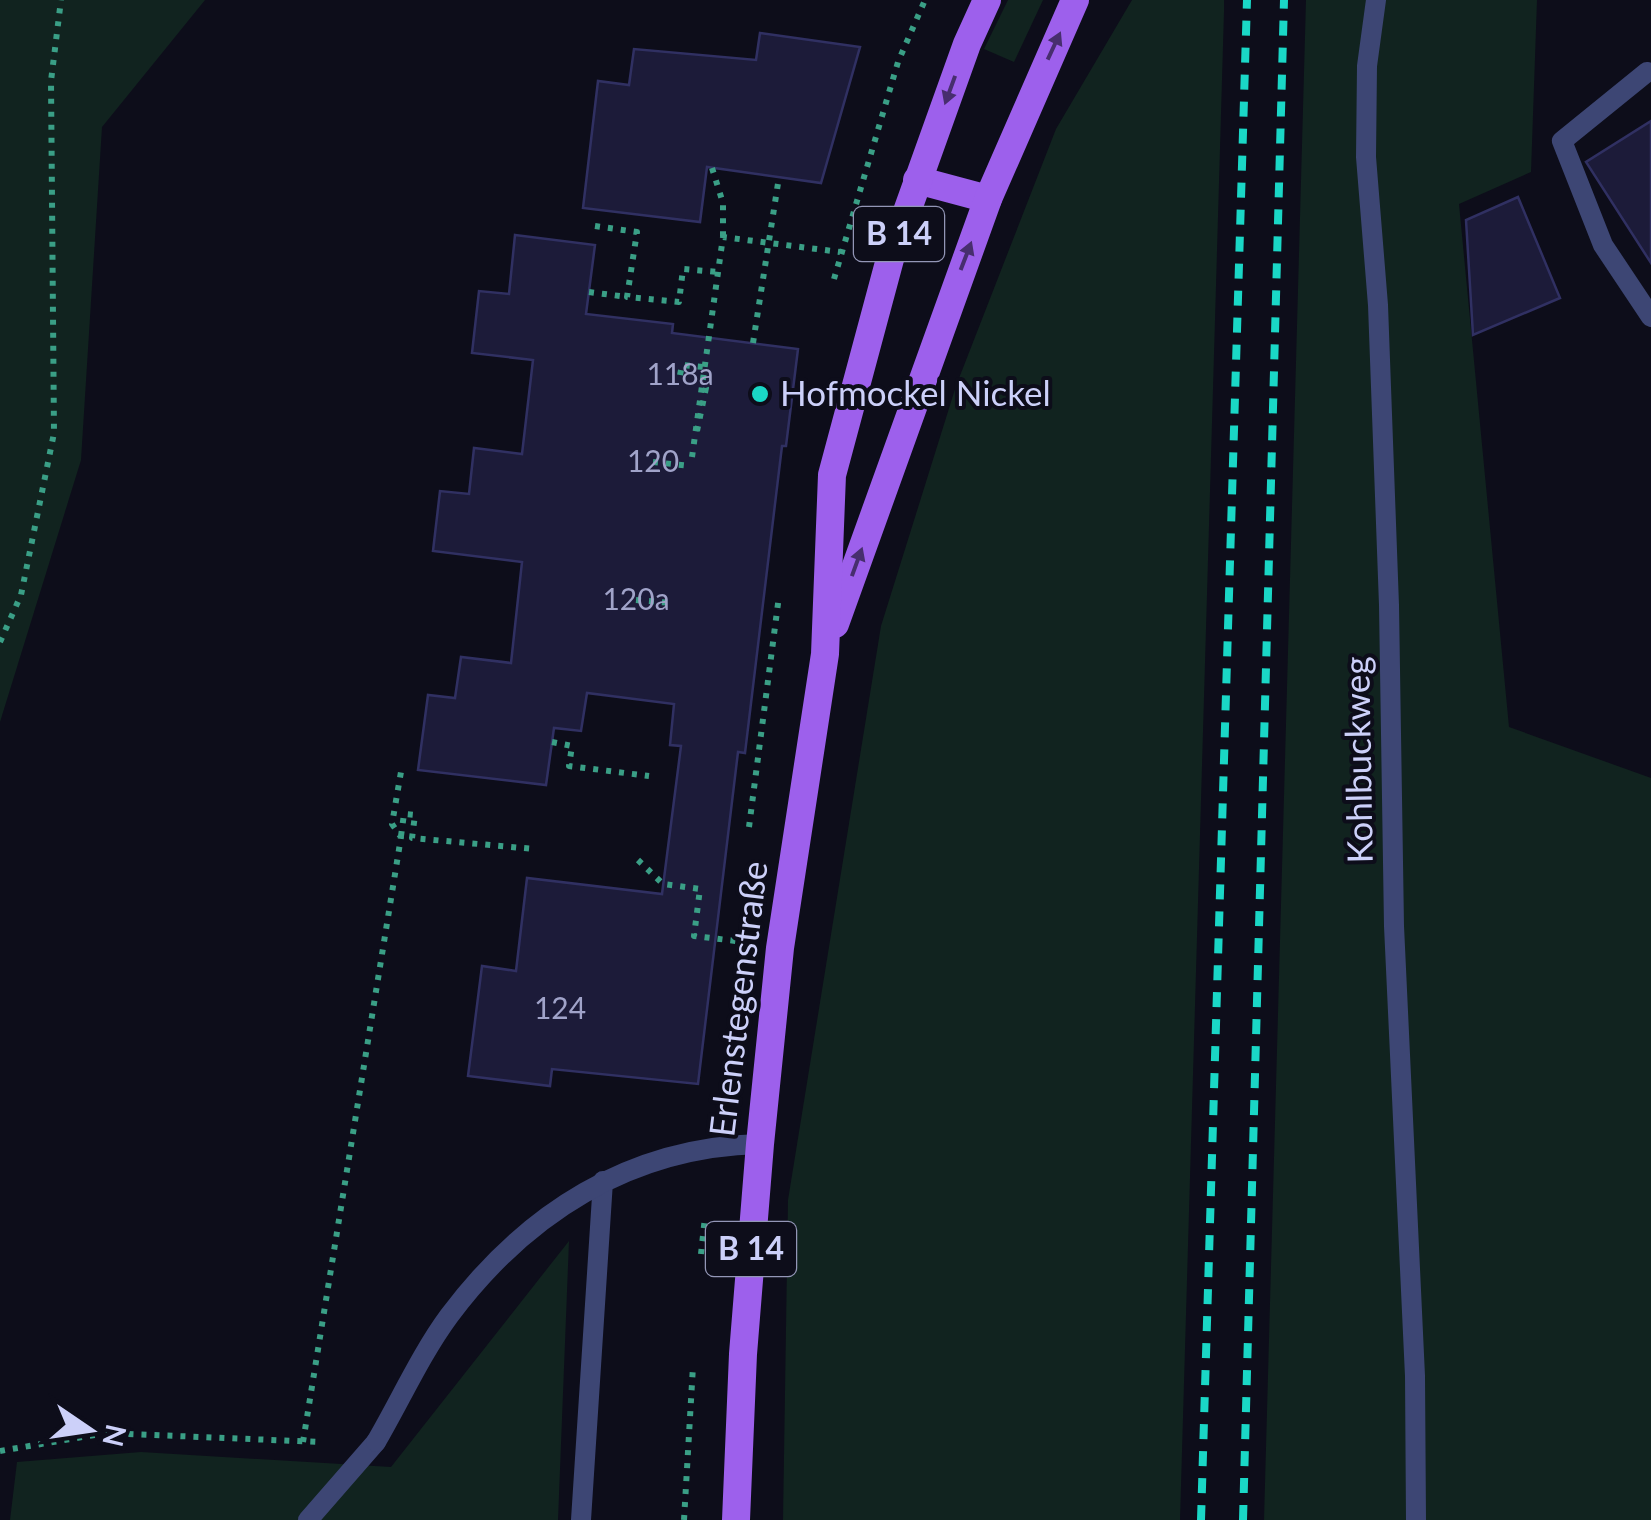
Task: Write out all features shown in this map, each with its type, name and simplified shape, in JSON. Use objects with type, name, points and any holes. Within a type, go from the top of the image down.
[{"type":"main road","name":"Erlenstegenstraße","points":[[736,1520],[743,1354],[760,1144],[780,948],[825,654],[832,475],[872,318],[917,180],[986,0]]},
{"type":"main road","name":"Erlenstegenstraße","points":[[825,654],[988,200],[1076,0]]},
{"type":"main road","points":[[917,180],[988,200]]},
{"type":"street","name":"Kohlbuckweg","points":[[1376,0],[1366,66],[1366,157],[1378,305],[1389,605],[1394,926],[1415,1376],[1416,1520]]},
{"type":"street","points":[[1647,72],[1562,141],[1603,245],[1651,317]]},
{"type":"street","points":[[308,1520],[376,1442],[449,1316],[518,1242],[560,1206],[653,1158],[726,1144],[760,1144]]},
{"type":"street","points":[[582,1520],[603,1181]]},
{"type":"path","points":[[0,642],[21,595],[54,433],[51,81],[60,0]]},
{"type":"path","points":[[653,462],[691,462],[723,237],[723,203],[712,168]]},
{"type":"path","points":[[754,344],[779,177]]},
{"type":"path","points":[[595,226],[637,232],[628,297]]},
{"type":"path","points":[[723,237],[840,252]]},
{"type":"path","points":[[589,292],[679,302],[683,269],[718,272]]},
{"type":"path","points":[[680,375],[682,365],[704,367]]},
{"type":"path","points":[[636,600],[672,603]]},
{"type":"path","points":[[552,742],[572,746],[569,766],[650,776]]},
{"type":"path","points":[[401,837],[392,824],[402,766]]},
{"type":"path","points":[[303,1442],[404,814],[415,815],[412,838],[534,850]]},
{"type":"path","points":[[638,860],[664,884],[700,889],[694,936],[736,941]]},
{"type":"path","points":[[0,1451],[106,1433],[376,1442]]},
{"type":"green space","points":[[0,0],[205,0],[102,127],[81,460],[0,722]]},
{"type":"green space","points":[[1008,0],[1043,0],[1014,62],[984,49]]},
{"type":"green space","points":[[1132,0],[1224,0],[1180,1520],[783,1520],[788,1200],[881,626],[956,386],[1056,129]]},
{"type":"green space","points":[[1306,0],[1537,0],[1531,172],[1459,204],[1509,727],[1651,778],[1651,1520],[1264,1520]]},
{"type":"green space","points":[[569,1241],[558,1520],[10,1520],[17,1462],[141,1452],[391,1467]]},
{"type":"building","points":[[760,33],[860,47],[821,183],[707,167],[700,222],[583,208],[598,81],[629,85],[634,49],[756,60]]},
{"type":"building","points":[[1651,121],[1651,263],[1586,162]]},
{"type":"building","points":[[1518,197],[1560,298],[1473,335],[1466,220]]},
{"type":"building","points":[[515,235],[595,245],[586,314],[673,324],[672,333],[798,349],[786,446],[782,446],[745,753],[738,752],[698,1084],[552,1069],[550,1086],[468,1076],[482,966],[516,971],[527,878],[662,894],[681,746],[670,745],[674,704],[587,693],[581,731],[554,728],[546,785],[418,770],[428,695],[455,698],[461,657],[511,663],[522,562],[433,551],[440,491],[469,494],[474,448],[522,454],[533,360],[472,353],[479,291],[509,294]]},
{"type":"railway","points":[[1201,1520],[1247,0]]},
{"type":"railway","points":[[1243,1520],[1284,0]]},
{"type":"place","name":"Hofmockel Nickel","points":[[760,394]]}]
